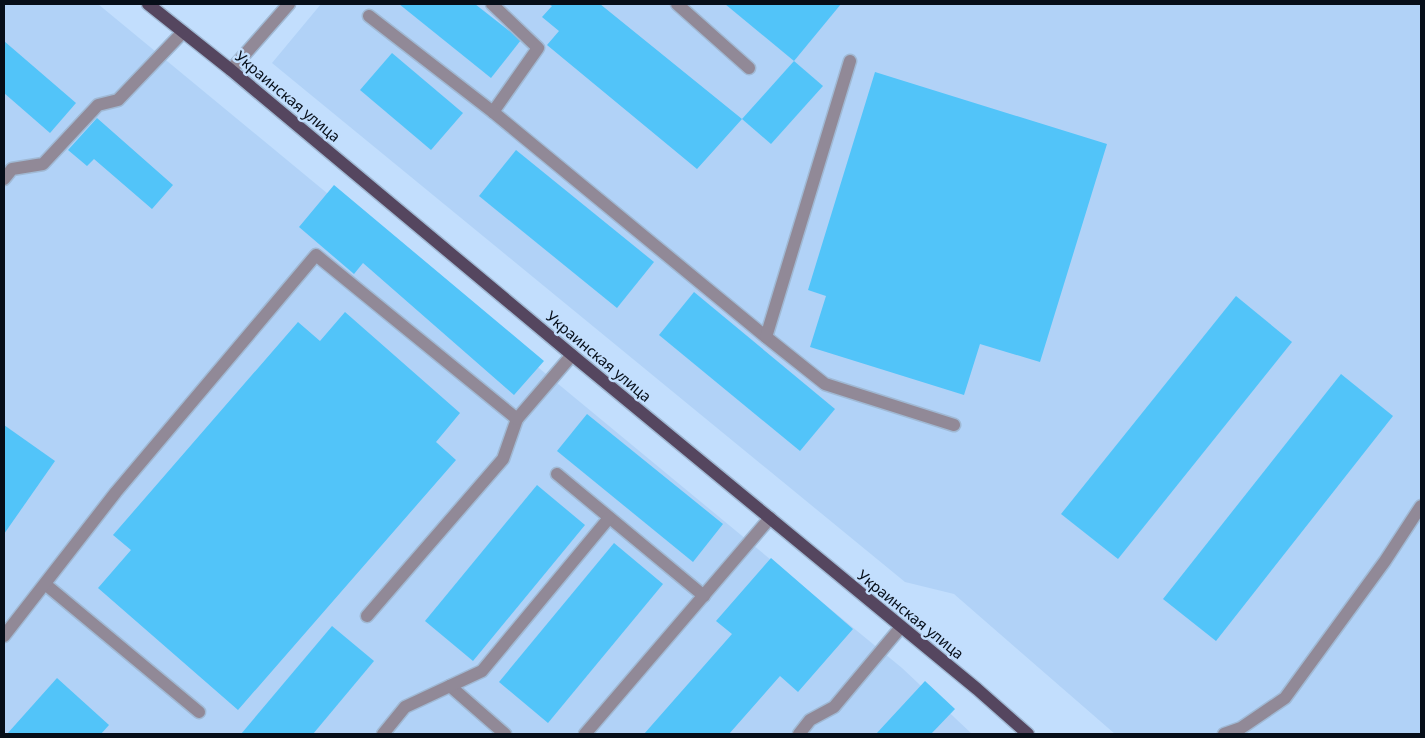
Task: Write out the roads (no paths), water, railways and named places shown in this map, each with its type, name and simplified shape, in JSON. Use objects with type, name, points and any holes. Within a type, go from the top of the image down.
[{"type":"main road","name":"Украинская улица","points":[[148,4],[232,70],[572,355],[977,689],[1028,734]]},
{"type":"street","points":[[232,70],[289,4]]},
{"type":"street","points":[[492,4],[538,48],[493,112]]},
{"type":"street","points":[[677,4],[749,68]]},
{"type":"street","points":[[369,16],[493,112],[825,384],[954,425]]},
{"type":"street","points":[[4,179],[12,169],[43,164],[98,105],[118,100],[183,32]]},
{"type":"street","points":[[766,337],[850,62]]},
{"type":"street","points":[[4,636],[116,492],[316,255],[517,419]]},
{"type":"street","points":[[367,616],[503,459],[517,419],[572,355]]},
{"type":"street","points":[[557,474],[704,596]]},
{"type":"street","points":[[1224,734],[1241,728],[1285,698],[1385,561],[1421,506]]},
{"type":"street","points":[[383,734],[405,707],[482,672],[609,518]]},
{"type":"street","points":[[585,734],[770,518]]},
{"type":"street","points":[[45,584],[199,712]]},
{"type":"street","points":[[799,734],[810,720],[834,707],[901,626]]},
{"type":"street","points":[[450,686],[505,734]]}]
